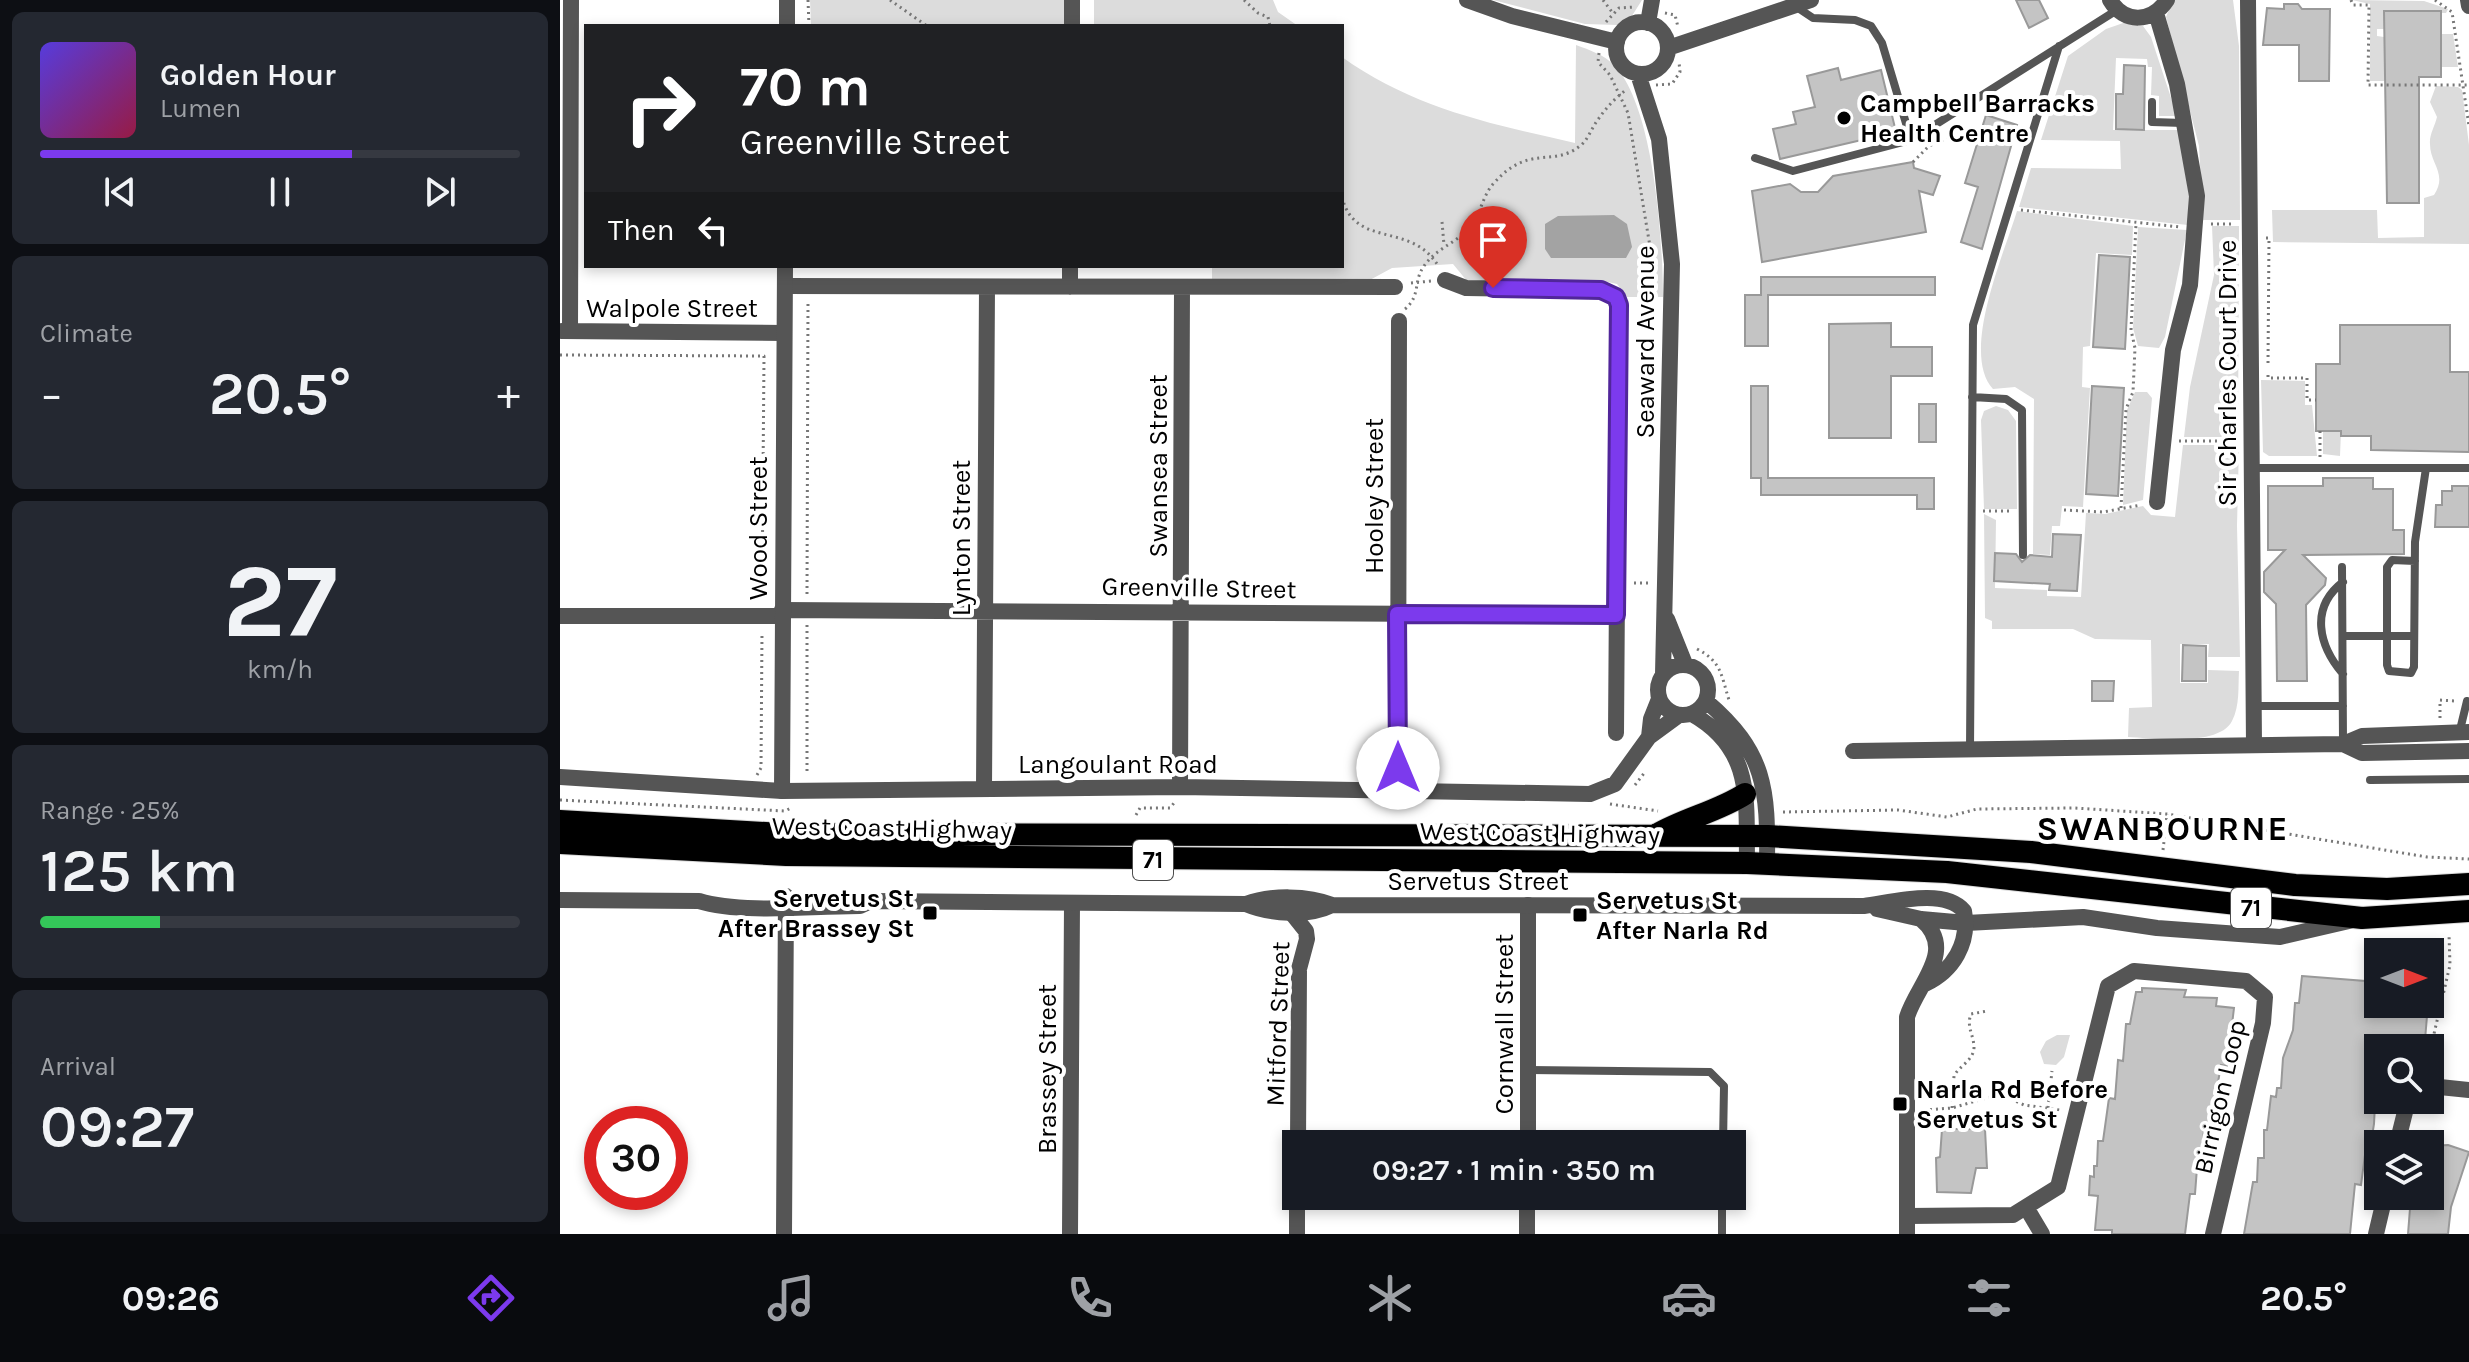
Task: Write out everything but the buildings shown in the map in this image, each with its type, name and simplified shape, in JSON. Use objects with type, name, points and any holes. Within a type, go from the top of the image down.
[{"type":"highway","points":[[1655,836],[1685,818],[1711,812],[1745,794]]},
{"type":"highway","name":"West Coast Highway","points":[[560,821],[782,834],[1123,838],[1757,836],[1920,842],[2031,852],[2295,885],[2387,889],[2469,884]]},
{"type":"highway","name":"West Coast Highway","points":[[560,843],[786,855],[1757,863],[1947,872],[2362,918],[2469,911]]},
{"type":"street","points":[[565,331],[571,0]]},
{"type":"street","points":[[787,0],[787,24]]},
{"type":"street","points":[[1072,0],[1072,24]]},
{"type":"street","points":[[1467,0],[1610,40]]},
{"type":"street","name":"Sir Charles Court Drive","points":[[2248,0],[2254,745]]},
{"type":"street","points":[[1610,40],[1618,59],[1640,79],[1662,65],[1671,47],[1803,3]]},
{"type":"street","points":[[2114,5],[2137,19],[2161,7],[2197,196],[2190,285],[2173,350],[2157,502]]},
{"type":"street","points":[[1610,40],[1650,12],[1671,47]]},
{"type":"street","name":"Seaward Avenue","points":[[1640,79],[1659,139],[1672,264],[1663,674]]},
{"type":"street","name":"Wood Street","points":[[782,791],[785,268]]},
{"type":"street","points":[[1070,268],[1070,287]]},
{"type":"street","points":[[1445,280],[1466,288],[1601,290],[1616,297],[1619,305],[1616,733]]},
{"type":"street","points":[[785,286],[1395,287]]},
{"type":"street","name":"Lynton Street","points":[[984,789],[987,287]]},
{"type":"street","name":"Swansea Street","points":[[1178,794],[1182,288]]},
{"type":"street","name":"Hooley Street","points":[[1398,768],[1399,321]]},
{"type":"street","name":"Walpole Street","points":[[565,331],[784,333]]},
{"type":"street","name":"Greenville Street","points":[[560,616],[762,616],[807,610],[1616,615]]},
{"type":"street","name":"Seaward Avenue","points":[[1666,614],[1685,664]]},
{"type":"street","points":[[1686,715],[1706,701],[1709,693],[1705,677],[1693,666],[1685,664],[1663,674],[1658,686],[1659,699],[1686,715],[1708,723],[1739,760],[1757,836]]},
{"type":"street","name":"Langoulant Road","points":[[1649,737],[1651,719],[1659,699]]},
{"type":"street","points":[[1706,701],[1745,738],[1756,762],[1757,863]]},
{"type":"street","name":"Langoulant Road","points":[[560,777],[807,794],[984,789],[1178,794],[1590,794],[1615,784],[1649,737],[1686,715]]},
{"type":"street","points":[[1853,751],[2343,744],[2362,736],[2464,733]]},
{"type":"street","points":[[2343,744],[2362,753],[2469,751]]},
{"type":"street","name":"Servetus Street","points":[[560,900],[699,901],[715,905],[786,901],[860,906],[871,901],[1246,904],[1262,899],[1320,900],[1332,905],[1864,906],[1943,900],[1959,905],[1966,923]]},
{"type":"street","points":[[784,1234],[786,901]]},
{"type":"street","name":"Brassey Street","points":[[1070,1234],[1072,904]]},
{"type":"street","name":"Servetus Street","points":[[1246,904],[1262,911],[1320,911],[1332,905]]},
{"type":"street","name":"Cornwall Street","points":[[1528,905],[1528,1130]]},
{"type":"street","name":"Servetus Street","points":[[1864,906],[1921,919],[1966,923],[2083,917],[2157,928],[2280,937],[2362,918]]},
{"type":"street","name":"Mitford Street","points":[[1290,911],[1306,931],[1300,981],[1298,1130]]},
{"type":"street","points":[[1907,1234],[1907,1017],[1936,957],[1937,940],[1933,929],[1921,919]]},
{"type":"street","points":[[1925,984],[1938,978],[1958,956],[1966,923]]},
{"type":"street","name":"Birrigon Loop","points":[[1908,1216],[2013,1215],[2058,1187],[2108,986],[2134,971],[2246,981],[2265,997],[2263,1023],[2213,1234]]},
{"type":"street","points":[[2444,1087],[2469,1090]]},
{"type":"street","points":[[2026,1207],[2042,1234]]},
{"type":"street","points":[[1297,1210],[1297,1234]]},
{"type":"street","points":[[1527,1210],[1527,1234]]},
{"type":"street","points":[[2376,1234],[2382,1210]]},
{"type":"lane","points":[[1803,3],[1813,18],[1855,20],[1871,26],[1882,43],[1911,140]]},
{"type":"lane","points":[[1755,158],[1793,171],[1911,140],[2059,46],[2114,5]]},
{"type":"lane","points":[[1970,750],[1973,325],[2059,46]]},
{"type":"lane","points":[[2152,102],[2152,122],[2184,123]]},
{"type":"lane","points":[[1972,397],[2006,399],[2022,410],[2023,555]]},
{"type":"lane","points":[[2252,468],[2469,468]]},
{"type":"lane","points":[[2415,561],[2392,560],[2387,567],[2389,671],[2405,674],[2414,667],[2415,561],[2426,468]]},
{"type":"lane","points":[[2342,567],[2343,744]]},
{"type":"lane","points":[[2343,582],[2330,592],[2323,605],[2322,646],[2343,674]]},
{"type":"lane","points":[[2343,636],[2414,636]]},
{"type":"lane","points":[[2464,733],[2468,704]]},
{"type":"lane","points":[[2254,706],[2343,706]]},
{"type":"lane","points":[[2370,780],[2469,779]]},
{"type":"lane","points":[[1528,1070],[1710,1072],[1724,1086],[1723,1130]]},
{"type":"lane","points":[[1722,1210],[1722,1234]]},
{"type":"path","points":[[808,0],[809,24]]},
{"type":"path","points":[[890,0],[924,24]]},
{"type":"path","points":[[1244,0],[1258,13],[1268,17],[1270,24]]},
{"type":"path","points":[[1603,0],[1612,12]]},
{"type":"path","points":[[2351,0],[2353,5],[2369,5],[2368,85],[2469,85]]},
{"type":"path","points":[[2435,0],[2452,12],[2469,126]]},
{"type":"path","points":[[1344,202],[1351,220],[1359,226],[1392,233],[1432,256],[1445,280],[1418,281],[1395,287],[1402,311],[1414,300],[1418,281],[1432,256],[1469,229],[1490,188],[1506,170],[1519,160],[1562,154],[1581,146],[1621,94],[1640,79],[1667,85],[1678,77],[1680,66],[1671,47],[1678,18],[1672,13],[1650,12],[1631,6],[1612,12],[1606,21],[1610,40],[1597,59],[1621,94],[1630,123],[1655,288]]},
{"type":"path","points":[[1913,162],[1929,146],[1962,132]]},
{"type":"path","points":[[2009,208],[2195,228],[2204,224],[2258,224],[2258,239],[2269,238],[2268,378]]},
{"type":"path","points":[[1442,222],[1444,245]]},
{"type":"path","points":[[2121,508],[2126,409],[2133,392],[2135,348],[2131,330],[2136,224]]},
{"type":"path","points":[[560,800],[785,811],[807,794],[808,287]]},
{"type":"path","points":[[560,355],[764,356],[761,768],[757,775]]},
{"type":"path","points":[[2259,378],[2307,378],[2307,400],[2316,400]]},
{"type":"path","points":[[2320,431],[2320,458],[2329,458]]},
{"type":"path","points":[[2163,442],[2252,441]]},
{"type":"path","points":[[2064,510],[2103,512],[2157,502]]},
{"type":"path","points":[[1972,511],[2024,512]]},
{"type":"path","points":[[1626,583],[1666,582]]},
{"type":"path","points":[[1689,643],[1722,668],[1732,705]]},
{"type":"path","points":[[1135,818],[1140,808],[1170,808],[1178,794]]},
{"type":"path","points":[[1782,806],[1786,810],[1898,810],[1947,817],[1977,809],[2075,808],[2167,814],[2427,857],[2469,859]]},
{"type":"path","points":[[2163,854],[2167,814]]},
{"type":"path","points":[[2434,1034],[2450,965],[2449,935]]},
{"type":"path","points":[[1952,1108],[1954,1076],[1970,1060],[1974,1049],[1968,1022],[1971,1014],[1987,1011]]},
{"type":"path","points":[[2048,1108],[2052,1071]]},
{"type":"path","points":[[1908,1108],[1952,1108],[2000,1094],[2024,1105],[2077,1113]]},
{"type":"shaded area","points":[[810,0],[1065,0],[1065,24],[811,24]]},
{"type":"shaded area","points":[[1094,0],[1273,0],[1278,12],[1295,24],[1094,24]]},
{"type":"shaded area","points":[[1493,0],[1642,0],[1630,19],[1618,25],[1585,24]]},
{"type":"shaded area","points":[[2173,0],[2233,0],[2239,46],[2240,220],[2203,220],[2199,146],[2166,17]]},
{"type":"shaded area","points":[[2352,0],[2424,1],[2448,9],[2446,13],[2384,11],[2384,29],[2377,29],[2377,36],[2384,37],[2384,77],[2388,81],[2370,81],[2370,4]]},
{"type":"shaded area","points":[[2129,21],[2143,26],[2151,37],[2177,116],[2159,116],[2159,96],[2151,95],[2152,67],[2148,67],[2147,59],[2116,58],[2113,130],[2178,130],[2189,195],[2188,225],[2019,207],[2031,168],[2121,169],[2120,141],[2041,140],[2068,56],[2106,29]]},
{"type":"shaded area","points":[[2442,34],[2453,34],[2458,67],[2442,67]]},
{"type":"shaded area","points":[[1576,45],[1614,65],[1628,84],[1639,111],[1654,175],[1663,297],[1627,297],[1617,284],[1608,282],[1467,281],[1453,264],[1392,268],[1368,281],[1212,281],[1212,268],[1344,268],[1344,58],[1369,75],[1425,102],[1483,121],[1575,143]]},
{"type":"shaded area","points":[[2436,86],[2462,90],[2469,145],[2469,244],[2273,242],[2272,210],[2377,210],[2378,238],[2424,237],[2424,198],[2434,195],[2439,181],[2430,144],[2437,117],[2430,102]]},
{"type":"shaded area","points":[[2017,211],[2133,226],[2132,255],[2096,253],[2090,346],[2083,347],[2082,387],[2090,388],[2083,507],[2062,506],[2060,526],[2052,526],[2050,555],[2033,554],[2034,399],[2015,387],[1993,389],[1984,373],[1981,352],[1988,303]]},
{"type":"shaded area","points":[[1614,215],[1627,224],[1632,247],[1626,258],[1551,258],[1545,249],[1545,224],[1558,216]]},
{"type":"shaded area","points":[[2212,226],[2239,226],[2238,437],[2184,437],[2190,387],[2214,275]]},
{"type":"shaded area","points":[[2138,227],[2187,230],[2165,337],[2159,348],[2138,346],[2133,328]]},
{"type":"shaded area","points":[[2261,380],[2305,381],[2305,405],[2312,405],[2317,456],[2269,456],[2263,452]]},
{"type":"shaded area","points":[[2135,392],[2147,392],[2152,398],[2143,500],[2123,505],[2127,410]]},
{"type":"shaded area","points":[[1996,406],[2008,410],[2016,421],[2017,509],[1984,509],[1981,420],[1984,411]]},
{"type":"shaded area","points":[[2323,431],[2341,431],[2340,456],[2323,454]]},
{"type":"shaded area","points":[[2183,445],[2239,445],[2240,657],[2208,657],[2209,644],[2180,644],[2180,683],[2208,683],[2208,670],[2239,671],[2236,709],[2232,721],[2214,735],[2184,739],[2128,737],[2129,708],[2152,707],[2151,640],[2095,639],[2073,629],[1992,629],[1992,621],[1985,618],[1984,514],[1996,520],[1995,588],[2047,590],[2047,596],[2081,597],[2086,513],[2105,514],[2143,506],[2151,515],[2175,517]]},
{"type":"shaded area","points":[[2057,1035],[2070,1035],[2064,1057],[2056,1065],[2044,1064],[2040,1052],[2046,1041]]},
{"type":"place","name":"Campbell Barracks Health Centre","points":[[1844,118]]},
{"type":"place","name":"Servetus St After Brassey St","points":[[930,913]]},
{"type":"place","name":"Servetus St After Narla Rd","points":[[1580,915]]},
{"type":"place","name":"Narla Rd Before Servetus St","points":[[1900,1104]]},
{"type":"district","name":"SWANBOURNE","points":[[2163,829]]},
{"type":"route","points":[[1398,768],[1397,614],[1616,615],[1619,305],[1616,297],[1601,290],[1493,288]]}]
